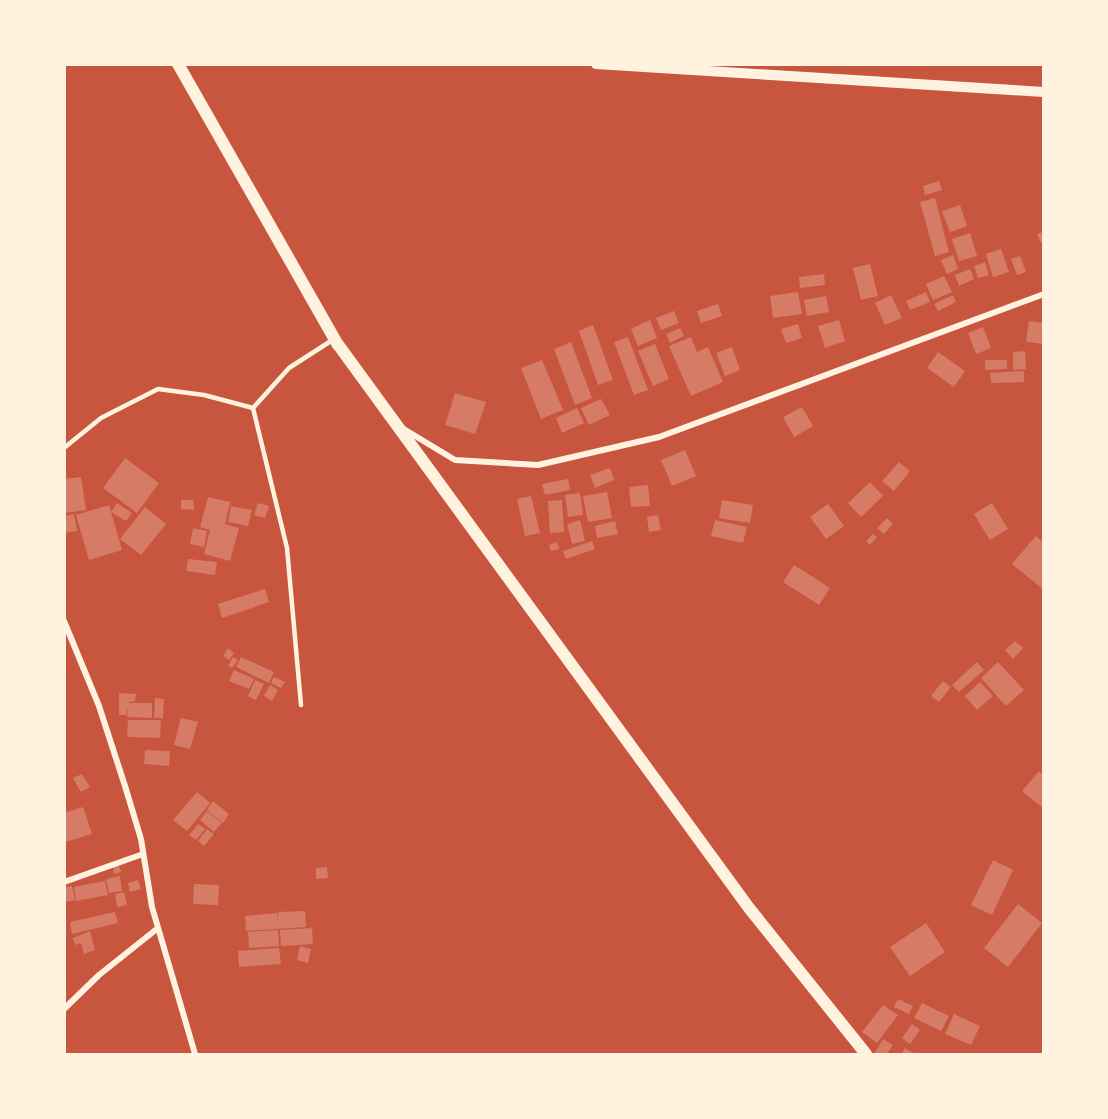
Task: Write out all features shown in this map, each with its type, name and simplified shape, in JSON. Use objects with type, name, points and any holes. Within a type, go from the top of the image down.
[{"type":"main road","points":[[178,64],[334,339],[749,908],[866,1054]]},
{"type":"main road","points":[[334,339],[399,426]]},
{"type":"street","points":[[596,64],[1044,92]]},
{"type":"street","points":[[399,426],[454,460],[538,465],[659,438],[1044,294]]},
{"type":"street","points":[[64,621],[99,706],[135,818],[158,928],[195,1054]]},
{"type":"street","points":[[64,882],[143,855]]},
{"type":"street","points":[[64,1008],[99,975],[158,928]]},
{"type":"lane","points":[[253,408],[289,368],[334,339]]},
{"type":"lane","points":[[64,447],[101,418],[158,389],[204,395],[253,408]]},
{"type":"lane","points":[[253,408],[286,548],[301,705]]},
{"type":"building","points":[[939,181],[942,190],[925,195],[923,186]]},
{"type":"building","points":[[935,198],[949,252],[935,256],[920,202]]},
{"type":"building","points":[[960,205],[967,226],[950,232],[942,211]]},
{"type":"building","points":[[1043,232],[1044,242],[1041,243],[1037,234]]},
{"type":"building","points":[[970,233],[977,256],[959,261],[952,239]]},
{"type":"building","points":[[1001,249],[1009,272],[993,277],[986,254]]},
{"type":"building","points":[[953,255],[958,269],[947,274],[941,260]]},
{"type":"building","points":[[1020,256],[1026,272],[1017,275],[1011,259]]},
{"type":"building","points":[[985,262],[989,275],[978,278],[974,266]]},
{"type":"building","points":[[870,264],[878,296],[861,300],[853,268]]},
{"type":"building","points":[[970,269],[974,279],[959,286],[955,275]]},
{"type":"building","points":[[824,274],[825,285],[800,288],[799,277]]},
{"type":"building","points":[[944,276],[952,292],[933,300],[926,284]]},
{"type":"building","points":[[798,292],[802,314],[773,318],[770,296]]},
{"type":"building","points":[[926,292],[930,302],[910,310],[906,301]]},
{"type":"building","points":[[891,295],[902,318],[885,325],[875,303]]},
{"type":"building","points":[[953,295],[956,302],[938,311],[934,304]]},
{"type":"building","points":[[826,296],[829,312],[807,316],[804,300]]},
{"type":"building","points":[[718,304],[722,316],[701,323],[697,311]]},
{"type":"building","points":[[674,311],[679,323],[661,330],[656,318]]},
{"type":"building","points":[[650,320],[657,338],[638,346],[631,329]]},
{"type":"building","points":[[839,320],[845,341],[825,348],[818,326]]},
{"type":"building","points":[[1029,321],[1044,323],[1044,344],[1026,342]]},
{"type":"building","points":[[798,324],[802,338],[786,343],[781,329]]},
{"type":"building","points":[[593,325],[613,380],[598,385],[579,331]]},
{"type":"building","points":[[983,327],[991,348],[976,354],[968,333]]},
{"type":"building","points":[[680,328],[684,336],[670,343],[666,334]]},
{"type":"building","points":[[628,337],[648,390],[634,395],[614,342]]},
{"type":"building","points":[[691,337],[697,352],[708,347],[723,382],[691,396],[669,346]]},
{"type":"building","points":[[571,342],[592,398],[575,405],[554,349]]},
{"type":"building","points":[[655,344],[669,379],[653,386],[638,351]]},
{"type":"building","points":[[732,347],[740,370],[725,376],[716,353]]},
{"type":"building","points":[[1025,351],[1026,369],[1013,370],[1013,352]]},
{"type":"building","points":[[938,352],[965,371],[954,387],[927,368]]},
{"type":"building","points":[[542,360],[563,410],[541,419],[521,368]]},
{"type":"building","points":[[985,360],[1007,360],[1007,369],[985,370]]},
{"type":"building","points":[[1024,371],[1024,382],[991,383],[990,373]]},
{"type":"building","points":[[455,393],[486,402],[475,434],[445,425]]},
{"type":"building","points":[[601,399],[610,415],[589,425],[581,408]]},
{"type":"building","points":[[802,407],[813,426],[794,437],[783,417]]},
{"type":"building","points":[[577,408],[584,423],[562,433],[556,418]]},
{"type":"building","points":[[685,450],[696,476],[672,486],[661,460]]},
{"type":"building","points":[[125,458],[159,483],[137,513],[103,488]]},
{"type":"building","points":[[899,462],[910,471],[894,491],[882,481]]},
{"type":"building","points":[[610,468],[614,480],[595,488],[590,475]]},
{"type":"building","points":[[81,477],[86,510],[64,513],[64,479]]},
{"type":"building","points":[[568,479],[570,490],[545,495],[542,484]]},
{"type":"building","points":[[870,482],[883,496],[861,517],[848,503]]},
{"type":"building","points":[[648,485],[650,506],[631,507],[629,487]]},
{"type":"building","points":[[607,492],[612,518],[588,522],[583,496]]},
{"type":"building","points":[[580,493],[583,515],[568,517],[565,495]]},
{"type":"building","points":[[531,496],[540,533],[525,536],[517,499]]},
{"type":"building","points":[[208,497],[230,502],[225,524],[239,528],[230,561],[204,554],[210,530],[200,527]]},
{"type":"building","points":[[181,500],[193,500],[194,510],[181,509]]},
{"type":"building","points":[[562,500],[564,532],[550,533],[548,501]]},
{"type":"building","points":[[722,500],[753,505],[750,523],[719,518]]},
{"type":"building","points":[[117,503],[132,513],[126,521],[111,512]]},
{"type":"building","points":[[258,503],[269,506],[265,518],[254,515]]},
{"type":"building","points":[[992,503],[1008,529],[990,540],[974,514]]},
{"type":"building","points":[[828,504],[844,526],[826,539],[810,517]]},
{"type":"building","points":[[109,505],[122,550],[89,560],[76,515]]},
{"type":"building","points":[[231,506],[252,510],[248,526],[228,522]]},
{"type":"building","points":[[145,507],[166,524],[141,555],[120,539]]},
{"type":"building","points":[[74,514],[77,531],[64,533],[64,516]]},
{"type":"building","points":[[658,515],[661,530],[649,532],[647,517]]},
{"type":"building","points":[[887,518],[893,524],[884,534],[877,528]]},
{"type":"building","points":[[580,520],[585,541],[572,544],[567,524]]},
{"type":"building","points":[[715,520],[747,527],[743,543],[711,536]]},
{"type":"building","points":[[615,521],[618,534],[597,538],[595,526]]},
{"type":"building","points":[[193,528],[207,531],[204,547],[190,544]]},
{"type":"building","points":[[873,534],[877,537],[870,545],[866,541]]},
{"type":"building","points":[[1036,536],[1044,543],[1044,590],[1012,564]]},
{"type":"building","points":[[592,541],[595,549],[566,559],[563,551]]},
{"type":"building","points":[[557,542],[559,549],[551,551],[549,545]]},
{"type":"building","points":[[188,559],[217,562],[215,575],[186,571]]},
{"type":"building","points":[[794,565],[830,588],[819,605],[783,582]]},
{"type":"building","points":[[265,589],[269,602],[222,618],[218,604]]},
{"type":"building","points":[[1015,641],[1023,648],[1013,659],[1005,650]]},
{"type":"building","points":[[228,648],[234,653],[229,660],[223,656]]},
{"type":"building","points":[[233,657],[238,660],[232,668],[228,666]]},
{"type":"building","points":[[241,657],[274,672],[269,683],[236,667]]},
{"type":"building","points":[[977,662],[984,670],[959,692],[952,685]]},
{"type":"building","points":[[998,662],[1024,690],[1006,706],[981,678]]},
{"type":"building","points":[[234,670],[254,679],[249,689],[229,681]]},
{"type":"building","points":[[274,677],[285,682],[281,688],[271,683]]},
{"type":"building","points":[[255,680],[264,684],[256,700],[248,696]]},
{"type":"building","points":[[943,681],[951,687],[939,702],[931,696]]},
{"type":"building","points":[[980,682],[993,696],[977,710],[965,696]]},
{"type":"building","points":[[270,685],[278,690],[272,701],[264,696]]},
{"type":"building","points":[[119,693],[136,694],[135,701],[127,703],[152,703],[152,718],[127,717],[128,707],[126,715],[119,715]]},
{"type":"building","points":[[155,698],[164,699],[163,718],[154,718]]},
{"type":"building","points":[[181,718],[198,722],[190,749],[174,745]]},
{"type":"building","points":[[128,720],[161,720],[160,738],[127,737]]},
{"type":"building","points":[[145,750],[170,751],[169,766],[144,764]]},
{"type":"building","points":[[1039,771],[1044,776],[1044,809],[1022,791]]},
{"type":"building","points":[[82,774],[90,787],[81,792],[73,778]]},
{"type":"building","points":[[197,792],[210,803],[187,831],[173,820]]},
{"type":"building","points":[[213,801],[229,814],[223,823],[207,810]]},
{"type":"building","points":[[83,807],[92,834],[65,842],[64,813]]},
{"type":"building","points":[[207,811],[222,823],[214,832],[200,820]]},
{"type":"building","points":[[198,824],[205,829],[196,840],[189,835]]},
{"type":"building","points":[[207,829],[214,834],[204,846],[198,841]]},
{"type":"building","points":[[993,860],[1013,870],[992,915],[971,905]]},
{"type":"building","points":[[119,866],[121,872],[114,874],[113,867]]},
{"type":"building","points":[[327,867],[328,878],[316,879],[316,868]]},
{"type":"building","points":[[120,876],[122,891],[109,893],[106,879]]},
{"type":"building","points":[[138,880],[141,889],[130,892],[128,883]]},
{"type":"building","points":[[105,881],[108,895],[76,901],[74,887]]},
{"type":"building","points":[[194,884],[219,885],[218,905],[193,904]]},
{"type":"building","points":[[72,886],[75,900],[64,902],[64,887]]},
{"type":"building","points":[[124,892],[127,905],[117,907],[115,894]]},
{"type":"building","points":[[1018,904],[1042,923],[1008,967],[984,948]]},
{"type":"building","points":[[305,911],[306,927],[246,931],[245,916],[277,913],[278,924],[278,912]]},
{"type":"building","points":[[115,912],[118,923],[72,934],[70,922]]},
{"type":"building","points":[[926,923],[945,952],[910,976],[890,947]]},
{"type":"building","points":[[312,928],[313,944],[281,946],[280,930]]},
{"type":"building","points":[[278,930],[279,946],[249,948],[248,932]]},
{"type":"building","points":[[90,931],[95,950],[84,954],[81,943],[75,945],[73,938]]},
{"type":"building","points":[[300,946],[311,949],[308,963],[297,960]]},
{"type":"building","points":[[279,948],[281,964],[239,967],[238,951]]},
{"type":"building","points":[[898,999],[913,1006],[909,1014],[894,1007]]},
{"type":"building","points":[[922,1003],[949,1016],[941,1031],[914,1018]]},
{"type":"building","points":[[883,1005],[898,1015],[877,1043],[862,1032]]},
{"type":"building","points":[[954,1014],[980,1026],[971,1045],[945,1034]]},
{"type":"building","points":[[912,1024],[920,1030],[910,1044],[902,1038]]},
{"type":"building","points":[[883,1039],[893,1045],[887,1054],[874,1054]]},
{"type":"building","points":[[905,1048],[915,1054],[901,1054]]}]
